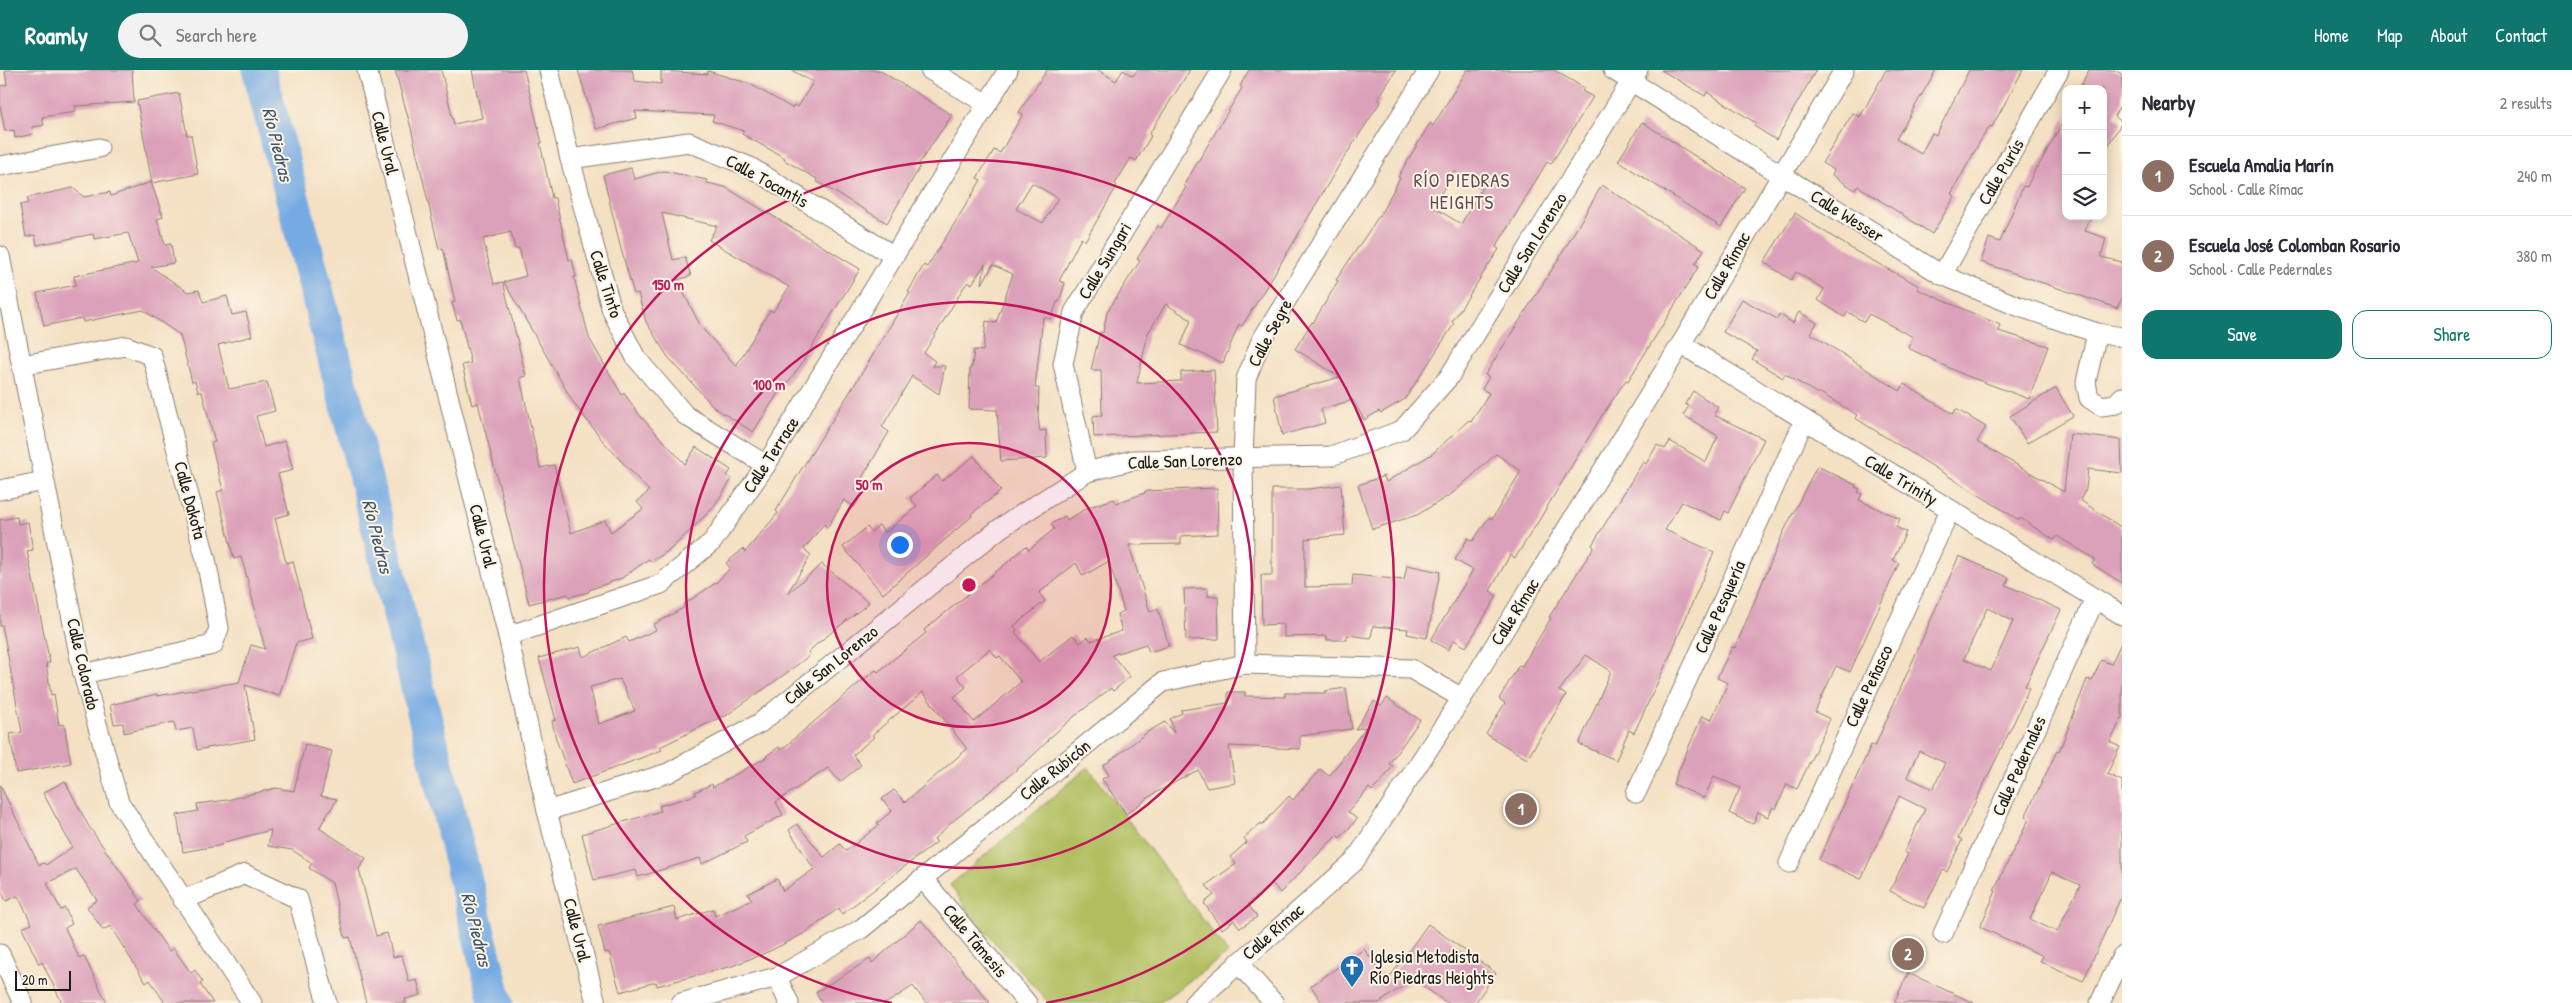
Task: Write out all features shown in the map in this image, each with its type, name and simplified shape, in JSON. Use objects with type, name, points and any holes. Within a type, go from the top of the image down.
[{"type":"street","name":"Calle Ural","points":[[367,70],[508,636],[547,811],[596,1003]]},
{"type":"street","name":"Calle Tinto","points":[[549,70],[570,159],[612,311],[636,358],[685,416],[766,466]]},
{"type":"street","points":[[930,70],[987,104]]},
{"type":"street","name":"Calle Terrace","points":[[508,636],[661,584],[712,542],[766,466],[1008,70]]},
{"type":"street","name":"Calle Sungari","points":[[1087,472],[1063,364],[1074,312],[1222,70]]},
{"type":"street","name":"Calle Segre","points":[[1245,664],[1242,459],[1246,379],[1261,341],[1429,70]]},
{"type":"street","name":"Calle Wesser","points":[[1612,70],[1635,76],[1780,175],[1942,275],[2017,306],[2097,333],[2122,337]]},
{"type":"street","name":"Calle Rímac","points":[[1194,1003],[1354,862],[1462,698],[1681,344],[1844,70]]},
{"type":"street","name":"Calle Purús","points":[[1942,275],[2059,70]]},
{"type":"street","name":"Calle San Lorenzo","points":[[547,811],[668,773],[760,723],[999,529],[1087,472],[1133,460],[1331,456],[1402,430],[1449,377],[1635,76]]},
{"type":"street","name":"Calle Tocantis","points":[[570,159],[689,142],[750,167],[894,256]]},
{"type":"street","points":[[0,166],[99,148]]},
{"type":"street","name":"Calle Colorado","points":[[0,256],[3,289],[22,365],[83,674],[119,802],[252,1003]]},
{"type":"street","points":[[2097,333],[2086,382],[2089,398],[2101,406],[2116,404],[2122,397]]},
{"type":"street","name":"Calle Trinity","points":[[1681,344],[2122,615]]},
{"type":"street","name":"Calle Dakota","points":[[22,365],[126,346],[152,356],[206,560],[219,628],[213,645],[83,674]]},
{"type":"street","name":"Calle Pesquería","points":[[1636,793],[1804,421]]},
{"type":"street","points":[[0,490],[44,481]]},
{"type":"street","name":"Calle Peñasco","points":[[1788,863],[1950,510]]},
{"type":"street","name":"Calle Pedernales","points":[[1943,934],[2095,598]]},
{"type":"street","name":"Calle Rubicón","points":[[681,1003],[777,977],[861,929],[1162,682],[1245,664],[1410,669],[1462,698]]},
{"type":"street","points":[[183,900],[245,874],[298,900],[327,1003]]},
{"type":"street","name":"Calle Támesis","points":[[923,879],[1026,1003]]},
{"type":"street","points":[[0,954],[18,1001]]},
{"type":"street","points":[[2100,1003],[2118,977],[2122,956]]},
{"type":"street","points":[[1238,963],[1274,1003]]},
{"type":"street","points":[[777,977],[789,1003]]},
{"type":"green space","points":[[1088,767],[1228,953],[1159,1003],[1049,1003],[974,919],[950,885]]},
{"type":"building","points":[[5,70],[132,70],[134,102],[75,106],[76,112],[42,117],[44,125],[32,127],[33,134],[15,138],[14,130],[5,131],[0,106],[0,86],[7,85]]},
{"type":"building","points":[[395,70],[441,70],[454,124],[482,118],[472,70],[524,70],[542,143],[540,143],[552,198],[555,198],[569,260],[572,259],[576,277],[574,277],[589,338],[622,395],[624,393],[641,417],[685,464],[696,447],[731,470],[727,476],[732,479],[712,509],[671,549],[651,562],[649,559],[622,578],[589,590],[589,592],[569,597],[568,594],[529,604],[478,403],[472,405],[462,365],[471,363],[460,319],[457,320],[452,303],[455,302],[443,248],[439,249],[411,128]],"holes":[[[511,232],[515,249],[519,248],[526,276],[504,282],[573,402],[603,441],[649,491],[637,502],[643,509],[611,532],[605,520],[571,533],[554,465],[540,468],[520,378],[526,376],[503,282],[494,284],[483,239]]]},
{"type":"building","points":[[578,70],[632,70],[635,81],[661,84],[661,71],[707,74],[708,71],[750,84],[792,108],[794,105],[798,107],[813,82],[791,70],[879,70],[952,115],[918,165],[920,167],[887,223],[816,181],[817,179],[784,160],[785,158],[742,134],[744,131],[712,121],[714,115],[635,111],[637,118],[596,129]]},
{"type":"building","points":[[1047,70],[1098,70],[1116,81],[1123,70],[1133,76],[1137,70],[1190,70],[1149,134],[1151,136],[1136,161],[1131,158],[1115,184],[1117,186],[1085,241],[1081,238],[1059,281],[1065,283],[1051,319],[1043,317],[1035,388],[1039,388],[1038,417],[1040,431],[1046,430],[1047,458],[1001,461],[997,410],[969,409],[970,367],[972,367],[974,350],[983,351],[986,321],[996,323],[1013,274],[993,265],[982,284],[985,264],[972,284],[968,282],[964,287],[924,353],[935,361],[932,366],[945,366],[939,394],[912,376],[882,427],[889,432],[855,490],[862,494],[854,507],[844,500],[827,528],[824,524],[804,549],[811,555],[787,594],[822,564],[869,603],[818,643],[808,652],[810,655],[724,717],[660,747],[662,750],[572,784],[556,739],[552,721],[556,720],[539,658],[580,647],[583,657],[626,637],[629,642],[656,630],[653,625],[685,607],[683,605],[717,582],[730,568],[726,563],[743,549],[745,552],[778,513],[776,511],[865,368],[910,293],[908,292],[924,265],[927,267],[981,180],[977,178],[994,150],[1000,153],[1023,114],[1019,112]],"holes":[[[1032,183],[1058,198],[1043,223],[1016,209]],[[620,679],[635,711],[599,724],[590,687]]]},
{"type":"building","points":[[1249,70],[1396,70],[1378,99],[1381,101],[1338,167],[1289,250],[1242,326],[1239,324],[1223,363],[1181,345],[1191,320],[1166,304],[1148,333],[1137,383],[1181,381],[1181,372],[1214,370],[1217,432],[1094,437],[1093,416],[1102,415],[1101,370],[1091,370],[1100,332],[1103,333],[1107,312],[1140,261],[1137,259],[1158,226],[1161,228],[1186,187],[1184,185],[1242,88],[1240,86]]},
{"type":"building","points":[[1467,70],[1554,70],[1584,88],[1582,91],[1593,97],[1551,164],[1547,162],[1496,247],[1499,249],[1452,322],[1454,324],[1405,399],[1381,413],[1379,411],[1364,420],[1353,400],[1321,409],[1325,423],[1282,435],[1274,396],[1340,377],[1295,349],[1338,281],[1336,280],[1381,213],[1400,178],[1398,177],[1430,123],[1433,126]],"holes":[[[1454,171],[1482,188],[1461,224],[1433,207]]]},
{"type":"building","points":[[1661,70],[1816,70],[1776,140],[1754,126],[1756,123],[1707,92],[1705,96]]},
{"type":"building","points":[[1886,70],[1936,70],[1896,139],[1921,154],[1932,133],[1936,135],[1969,70],[2023,70],[1992,127],[1990,126],[1982,138],[1951,194],[1955,196],[1932,234],[1858,186],[1855,190],[1832,175],[1834,170],[1822,163],[1853,113],[1860,117]]},
{"type":"building","points":[[2089,70],[2114,70],[2122,74],[2122,102],[2114,116],[2122,122],[2107,147],[2107,85],[2081,85]]},
{"type":"building","points":[[179,93],[187,135],[191,135],[198,174],[152,183],[137,101]]},
{"type":"building","points":[[1642,122],[1745,188],[1721,227],[1618,161]]},
{"type":"building","points":[[2062,123],[2062,220],[2089,220],[2085,231],[2106,238],[2101,257],[2122,262],[2122,298],[2117,308],[1981,262],[1989,238],[2000,242],[2023,186],[2027,187],[2036,167],[2038,167]]},
{"type":"building","points":[[631,168],[634,179],[664,171],[707,180],[707,183],[725,187],[860,269],[800,366],[786,385],[784,384],[753,432],[715,408],[668,357],[646,322],[638,293],[634,294],[603,175]],"holes":[[[662,213],[717,226],[709,240],[789,287],[773,312],[770,310],[736,366],[701,327],[677,280],[691,276],[685,257],[673,260]]]},
{"type":"building","points":[[151,182],[163,217],[157,219],[165,245],[171,244],[174,263],[151,267],[188,292],[199,290],[203,302],[227,296],[232,315],[246,312],[252,336],[218,345],[229,389],[267,382],[275,411],[256,416],[264,447],[285,441],[293,470],[278,474],[289,514],[275,518],[286,563],[293,561],[312,639],[296,643],[279,696],[245,685],[255,739],[197,750],[193,728],[176,731],[174,722],[124,733],[123,723],[114,724],[110,705],[157,694],[157,696],[239,682],[251,645],[265,649],[245,570],[241,557],[234,559],[217,492],[223,490],[211,443],[215,442],[202,392],[198,392],[195,381],[192,382],[180,335],[143,310],[83,322],[82,318],[44,326],[37,293],[76,285],[74,276],[138,263],[128,233],[94,239],[93,234],[37,245],[35,235],[26,237],[20,205],[28,203],[27,198],[73,188],[84,197],[110,192],[111,196]]},
{"type":"building","points":[[1602,185],[1704,250],[1695,264],[1699,266],[1628,381],[1626,380],[1601,417],[1515,558],[1510,555],[1490,591],[1497,596],[1466,647],[1454,640],[1448,650],[1431,640],[1473,570],[1455,560],[1468,538],[1473,541],[1489,517],[1492,519],[1521,471],[1496,454],[1453,493],[1417,515],[1372,529],[1358,485],[1384,476],[1386,482],[1432,454],[1469,420],[1471,422],[1489,393],[1482,389],[1489,377],[1485,375],[1558,260]]},
{"type":"building","points":[[1795,213],[1857,252],[1919,286],[1917,289],[2000,325],[1998,331],[2048,346],[2029,399],[1962,374],[1908,348],[1913,337],[1869,314],[1864,322],[1848,312],[1844,317],[1818,300],[1824,289],[1796,272],[1791,280],[1764,262]]},
{"type":"building","points":[[1742,299],[1777,319],[1779,314],[1793,323],[1799,312],[1817,323],[1810,333],[1900,391],[1904,384],[1953,414],[1956,409],[1986,427],[1977,442],[2064,492],[2070,434],[2121,440],[2122,473],[2088,469],[2086,489],[2080,500],[2122,528],[2122,583],[2092,564],[2095,559],[2057,536],[2054,540],[2020,518],[2019,520],[1855,418],[1857,415],[1819,392],[1818,394],[1785,374],[1783,378],[1752,359],[1757,351],[1723,332]]},
{"type":"building","points":[[2056,388],[2073,416],[2027,443],[2010,416]]},
{"type":"building","points":[[1693,391],[1718,407],[1714,415],[1764,439],[1728,513],[1725,511],[1721,520],[1682,502],[1665,530],[1714,552],[1668,660],[1634,733],[1629,730],[1616,760],[1579,744],[1611,671],[1586,655],[1559,691],[1566,695],[1527,759],[1486,734],[1505,703],[1499,699],[1519,665],[1522,666],[1551,618],[1549,617],[1594,547],[1592,545],[1643,462],[1646,464],[1657,445],[1665,449],[1670,441],[1706,462],[1718,436],[1683,415],[1689,406],[1685,404]]},
{"type":"building","points":[[974,456],[1001,491],[971,514],[972,516],[883,594],[843,547],[867,527],[871,532],[879,525],[885,533],[917,506],[910,498],[937,475],[942,481]]},
{"type":"building","points":[[1817,466],[1856,485],[1855,487],[1860,489],[1858,492],[1862,494],[1859,500],[1900,519],[1896,527],[1906,532],[1893,560],[1899,563],[1850,672],[1836,666],[1815,712],[1830,719],[1797,789],[1787,784],[1776,809],[1773,807],[1768,817],[1758,812],[1753,824],[1729,813],[1740,788],[1714,776],[1704,798],[1673,784],[1702,716],[1711,720],[1728,683],[1717,678],[1732,647],[1735,648],[1783,533]]},
{"type":"building","points":[[1341,485],[1345,535],[1305,539],[1305,587],[1352,586],[1353,575],[1404,580],[1407,565],[1440,572],[1427,638],[1407,634],[1408,629],[1373,626],[1371,638],[1347,635],[1347,640],[1327,640],[1327,636],[1284,637],[1284,624],[1262,625],[1261,575],[1272,575],[1272,489],[1309,489]]},
{"type":"building","points":[[1217,488],[1218,534],[1181,536],[1181,544],[1129,545],[1150,612],[1158,609],[1169,646],[1149,652],[1146,644],[1112,655],[1130,677],[1113,691],[1111,688],[1075,716],[1047,740],[1026,762],[952,822],[934,839],[937,842],[842,914],[839,908],[805,933],[770,951],[732,966],[657,986],[656,982],[620,992],[609,952],[605,953],[598,926],[674,907],[677,920],[713,909],[715,916],[752,900],[748,894],[777,879],[783,891],[814,869],[789,830],[797,824],[824,857],[840,844],[846,851],[879,825],[877,823],[892,811],[882,799],[894,790],[905,802],[967,749],[923,692],[872,735],[874,737],[853,755],[861,765],[840,782],[828,768],[776,802],[783,815],[744,836],[747,842],[702,864],[700,858],[638,877],[636,870],[594,880],[582,834],[661,811],[659,806],[696,795],[695,792],[712,784],[713,787],[767,757],[779,747],[781,750],[858,684],[876,670],[878,672],[926,633],[924,630],[1026,546],[1029,550],[1054,529],[1051,524],[1065,516],[1067,520],[1089,507],[1114,499],[1116,503],[1145,493],[1145,491]],"holes":[[[1109,561],[1124,611],[1117,614],[1122,631],[1091,641],[1088,637],[1080,643],[1073,635],[1039,662],[1015,632],[1017,630],[1014,626],[1045,601],[1039,593],[1076,563],[1083,576]],[[990,649],[997,658],[1000,656],[1021,682],[974,722],[954,697],[966,687],[957,676]]]},
{"type":"building","points":[[17,517],[18,524],[28,522],[33,550],[27,551],[50,663],[46,663],[51,695],[54,694],[59,725],[64,724],[71,763],[16,773],[10,734],[22,732],[2,625],[0,626],[0,520]]},
{"type":"building","points":[[1959,556],[2009,578],[2006,585],[2061,610],[2025,686],[2029,688],[2015,720],[1958,838],[1962,840],[1947,872],[1943,870],[1924,908],[1890,891],[1908,854],[1904,852],[1925,809],[1899,796],[1861,879],[1819,860],[1871,745],[1875,746]],"holes":[[[1987,608],[2013,621],[1991,671],[1964,659]],[[1919,751],[1945,763],[1933,789],[1907,777]]]},
{"type":"building","points":[[1208,588],[1208,596],[1218,596],[1219,639],[1186,640],[1184,589]]},
{"type":"building","points":[[2122,641],[2122,718],[2110,742],[2120,747],[2107,774],[2122,781],[2122,895],[2083,981],[2040,961],[2043,956],[1980,927],[1996,891],[1994,890],[2029,819],[2025,817],[2057,751],[2059,752],[2087,679],[2092,681],[2101,660],[2111,664]],"holes":[[[2052,872],[2080,885],[2057,932],[2030,919]]]},
{"type":"building","points":[[1346,688],[1352,729],[1300,736],[1300,749],[1229,746],[1235,783],[1207,788],[1198,770],[1155,793],[1126,814],[1102,779],[1109,775],[1103,766],[1149,731],[1165,722],[1174,733],[1170,719],[1182,713],[1181,710],[1228,703],[1228,692],[1245,692],[1245,696],[1285,697],[1285,693],[1326,693],[1325,691]]},
{"type":"building","points":[[1387,698],[1420,720],[1389,764],[1393,766],[1381,782],[1372,791],[1369,788],[1348,812],[1357,819],[1340,838],[1337,835],[1280,893],[1272,883],[1248,904],[1257,917],[1240,928],[1234,920],[1222,929],[1204,903],[1214,895],[1206,885],[1236,864],[1230,857],[1247,842],[1244,838],[1261,823],[1262,825],[1289,796],[1293,800],[1320,769],[1329,776],[1366,727],[1355,729],[1374,701],[1381,706]]},
{"type":"building","points":[[305,744],[332,751],[321,796],[337,799],[319,828],[366,858],[359,869],[376,936],[387,933],[393,957],[402,955],[409,982],[417,980],[421,995],[405,999],[406,1003],[366,1003],[350,937],[345,938],[332,883],[309,868],[312,863],[292,850],[268,846],[271,830],[221,843],[222,845],[183,852],[177,815],[198,811],[197,804],[227,800],[276,788],[294,791]]},
{"type":"building","points":[[65,781],[88,825],[141,901],[137,904],[150,924],[169,951],[173,948],[191,973],[195,970],[203,982],[200,984],[213,1003],[165,1003],[150,980],[146,983],[110,926],[103,930],[87,907],[97,900],[76,869],[47,883],[61,910],[65,908],[72,924],[65,928],[79,958],[84,956],[107,1003],[62,1003],[42,962],[39,964],[22,928],[32,924],[18,896],[6,901],[0,888],[0,785],[39,865],[44,863],[46,865],[72,847],[43,793]]},
{"type":"building","points":[[921,920],[990,1003],[926,1003],[913,986],[887,1003],[822,1003],[816,992],[870,959],[872,963]]},
{"type":"building","points":[[1428,924],[1496,973],[1475,1003],[1447,1003],[1413,979],[1379,1003],[1322,1003],[1311,986],[1364,949],[1387,981]]},
{"type":"building","points":[[1908,973],[1974,1003],[1894,1003]]},
{"type":"waterway","name":"Río Piedras","points":[[259,70],[364,472],[496,1003]]},
{"type":"place","name":"Escuela Amalia Marín","points":[[1521,809]]},
{"type":"place","name":"Escuela José Colomban Rosario","points":[[1908,954]]},
{"type":"place","name":"Iglesia Metodista Río Piedras Heights","points":[[1352,988]]},
{"type":"district","name":"RÍO PIEDRAS HEIGHTS","points":[[1462,191]]}]
